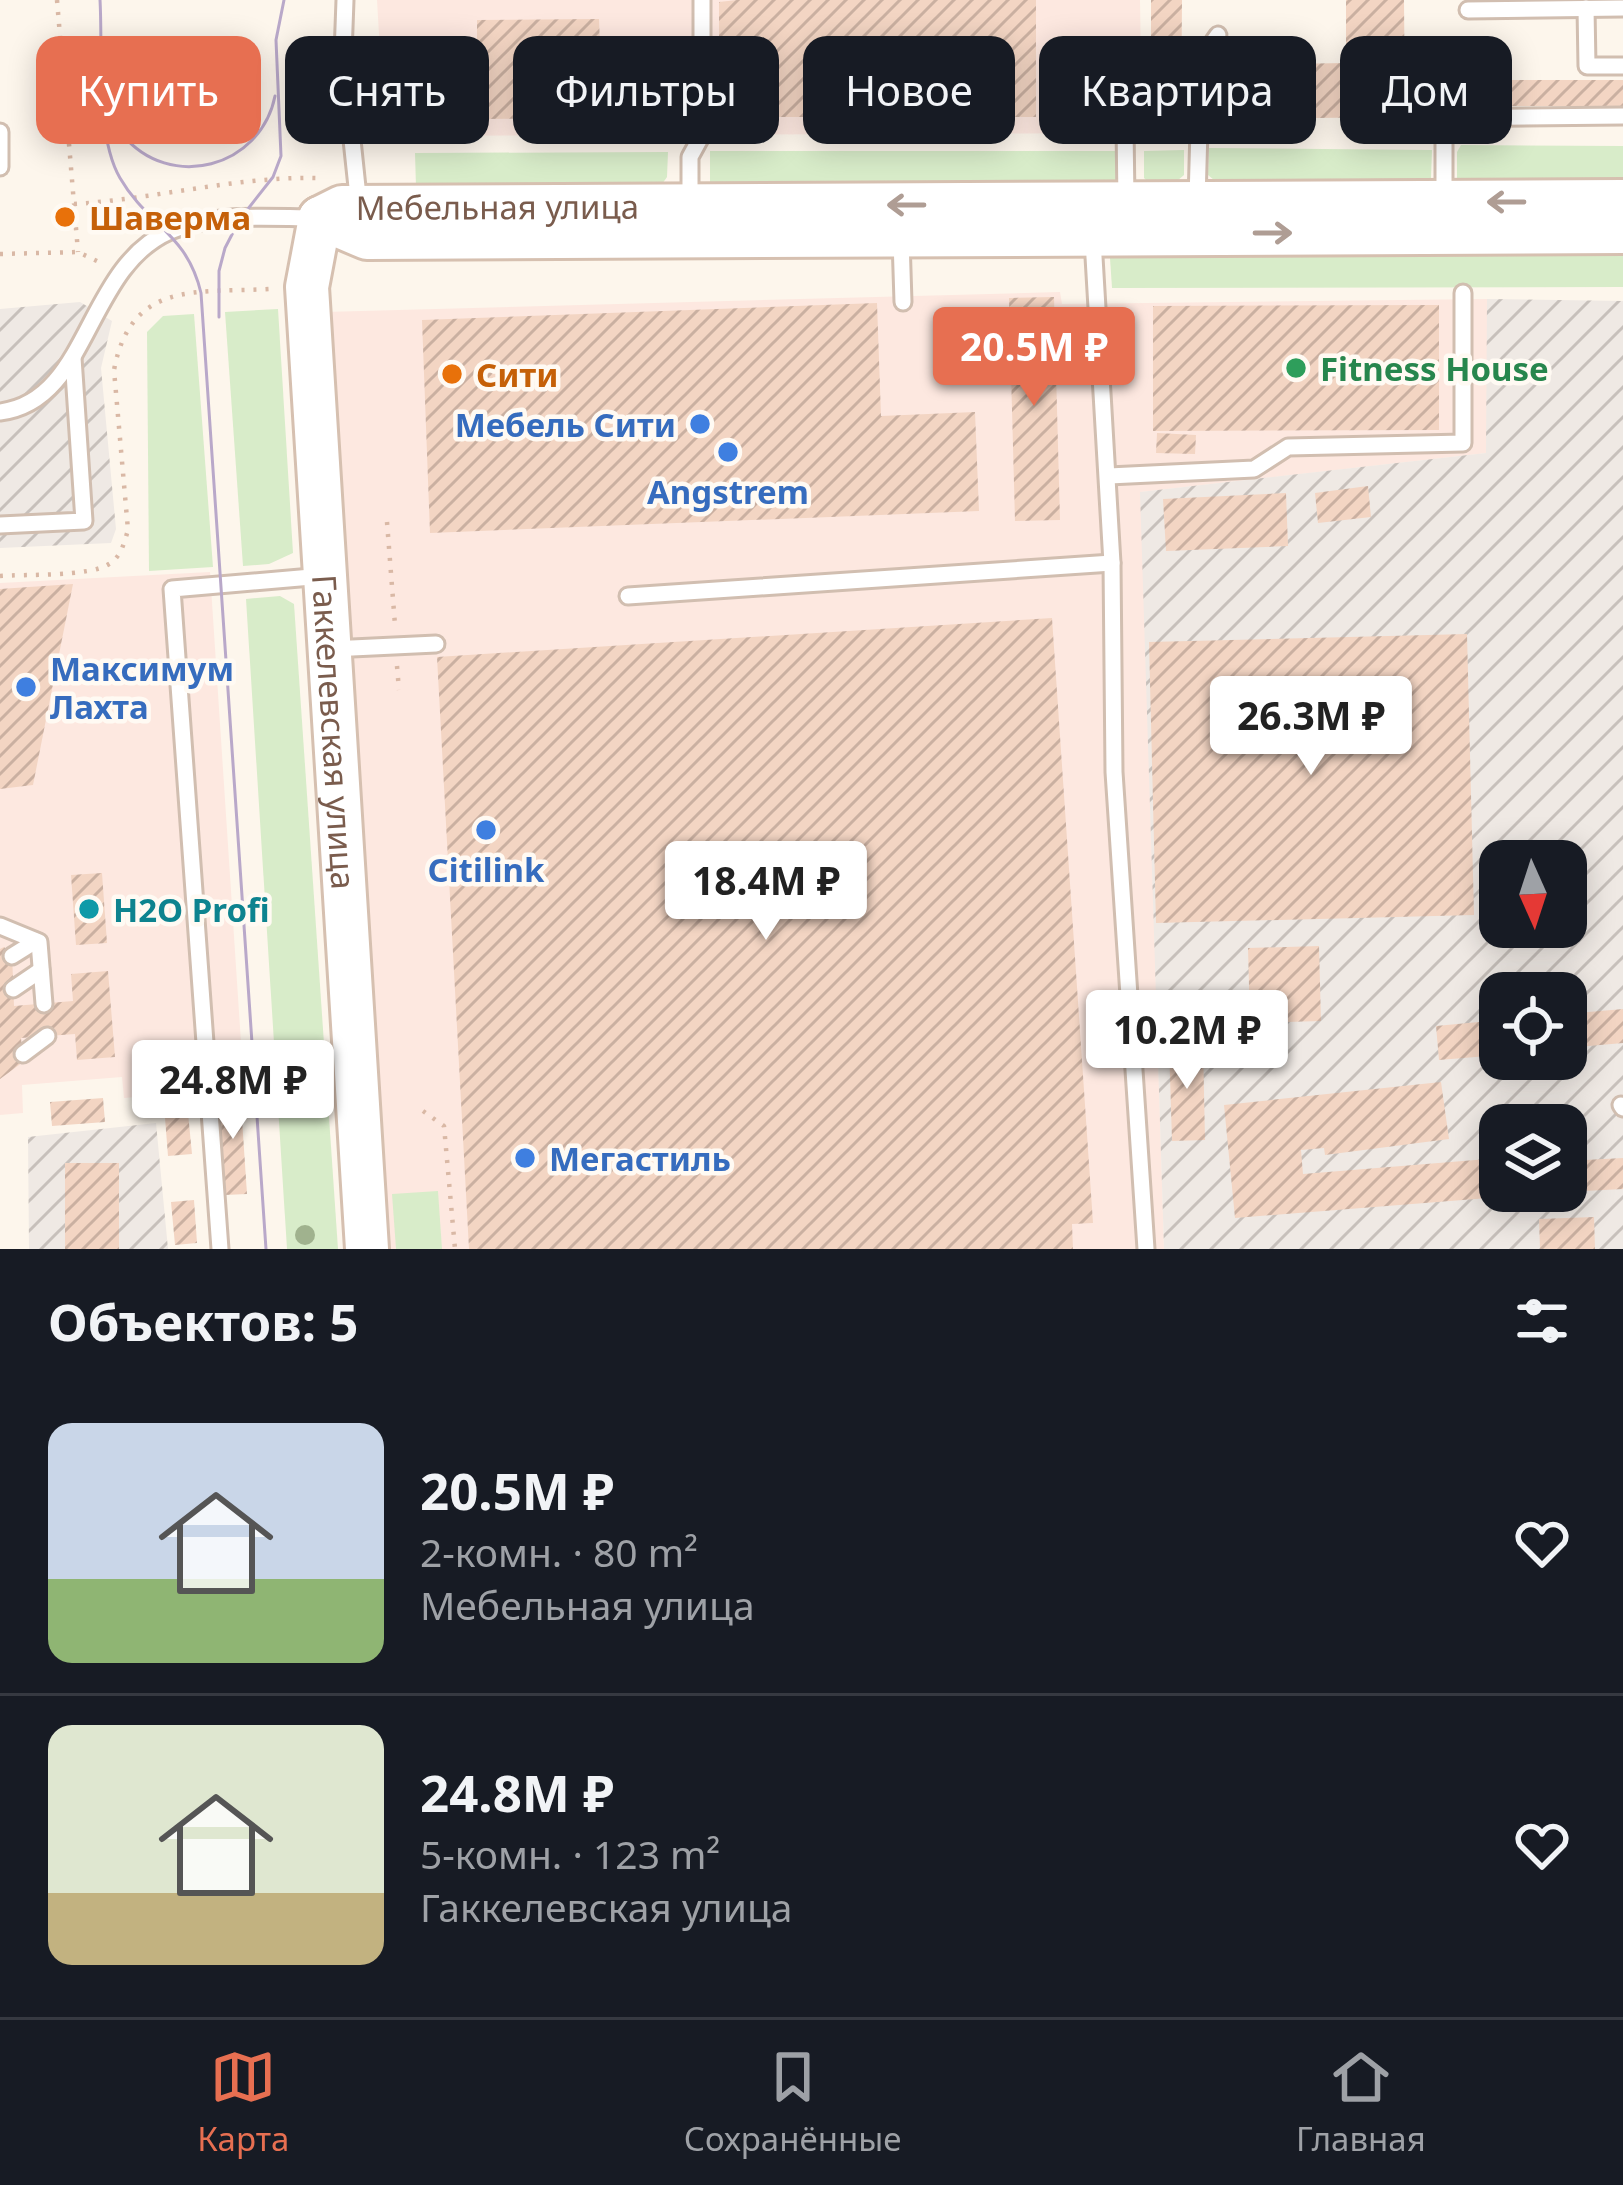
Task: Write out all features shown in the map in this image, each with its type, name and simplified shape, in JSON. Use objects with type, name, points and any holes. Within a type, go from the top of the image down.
[{"type":"street","name":"Мебельная улица","points":[[345,201],[367,238],[690,221],[1444,217],[1623,201]]},
{"type":"street","name":"Гаккелевская улица","points":[[345,201],[307,287],[329,526],[330,649],[341,693],[366,1114],[368,1249]]},
{"type":"street","name":"Мебельная улица","points":[[1444,217],[1623,232]]},
{"type":"street","name":"Мебельная улица","points":[[690,221],[901,235],[1110,219]]},
{"type":"lane","points":[[0,412],[36,402],[73,358],[116,276],[169,232],[208,221],[345,201],[345,0]]},
{"type":"lane","points":[[690,221],[690,157],[702,135],[702,0]]},
{"type":"lane","points":[[1586,8],[1587,66],[1623,66]]},
{"type":"lane","points":[[1468,10],[1623,8]]},
{"type":"lane","points":[[1197,219],[1201,59],[1218,35]]},
{"type":"lane","points":[[1444,217],[1444,118],[1623,116]]},
{"type":"lane","points":[[0,132],[0,167]]},
{"type":"lane","points":[[1122,144],[1110,219],[1108,476],[1114,772],[1146,1249]]},
{"type":"lane","points":[[901,235],[903,302]]},
{"type":"lane","points":[[1108,476],[1254,469],[1288,447],[1463,443],[1463,293]]},
{"type":"lane","points":[[0,526],[84,521],[73,358]]},
{"type":"lane","points":[[628,596],[1112,562]]},
{"type":"lane","points":[[220,1249],[172,589],[326,575]]},
{"type":"lane","points":[[330,649],[436,644]]},
{"type":"lane","points":[[0,926],[39,942],[44,1004]]},
{"type":"lane","points":[[12,956],[36,941]]},
{"type":"lane","points":[[13,988],[41,970]]},
{"type":"lane","points":[[23,1054],[46,1036]]},
{"type":"path","points":[[57,0],[78,252]]},
{"type":"path","points":[[74,204],[136,200],[273,177],[345,201]]},
{"type":"path","points":[[0,254],[78,252],[100,263]]},
{"type":"path","points":[[0,576],[88,570],[109,565],[123,549],[128,530],[114,370],[119,345],[149,304],[174,296],[275,288]]},
{"type":"path","points":[[387,522],[399,690]]},
{"type":"path","points":[[423,1111],[444,1126],[454,1249]]},
{"type":"shaded area","points":[[377,0],[1140,0],[1141,36],[1039,36],[1039,133],[1015,134],[1015,36],[803,36],[803,134],[779,134],[779,36],[513,36],[513,135],[489,136],[489,36],[379,36]]},
{"type":"shaded area","points":[[1060,292],[1062,304],[1487,299],[1487,453],[1141,492],[1164,1249],[387,1249],[324,312]]},
{"type":"shaded area","points":[[1487,299],[1623,301],[1623,1249],[1164,1249],[1140,492],[1486,453]]},
{"type":"shaded area","points":[[80,302],[112,321],[101,368],[116,529],[111,543],[0,548],[0,309]]},
{"type":"shaded area","points":[[210,572],[244,1088],[124,1098],[122,1077],[22,1085],[23,1113],[0,1115],[0,583]]},
{"type":"shaded area","points":[[156,1123],[168,1249],[29,1249],[28,1137]]},
{"type":"green space","points":[[1461,145],[1623,146],[1623,185],[1464,185],[1457,178]]},
{"type":"green space","points":[[1209,148],[1432,150],[1431,178],[1424,185],[1221,186],[1208,175]]},
{"type":"green space","points":[[1184,150],[1184,175],[1171,186],[1152,186],[1144,178],[1144,151]]},
{"type":"green space","points":[[710,151],[1119,151],[1119,179],[1111,186],[710,187]]},
{"type":"green space","points":[[668,152],[667,177],[660,187],[416,187],[415,153]]},
{"type":"green space","points":[[1623,249],[1623,287],[1112,288],[1110,258],[1119,250]]},
{"type":"green space","points":[[278,309],[293,553],[269,564],[243,566],[225,312]]},
{"type":"green space","points":[[194,314],[213,567],[149,571],[147,332],[163,316]]},
{"type":"green space","points":[[280,596],[294,604],[338,1249],[287,1249],[246,599]]},
{"type":"green space","points":[[438,1191],[442,1249],[396,1249],[392,1194]]},
{"type":"building","points":[[1036,0],[1036,117],[1015,117],[1015,36],[803,36],[803,117],[779,117],[779,36],[719,36],[719,2]]},
{"type":"building","points":[[1151,0],[1182,0],[1182,36],[1151,36]]},
{"type":"building","points":[[1346,0],[1404,0],[1404,36],[1346,36]]},
{"type":"building","points":[[599,19],[600,36],[513,36],[513,119],[489,119],[489,36],[477,36],[477,20]]},
{"type":"building","points":[[1316,63],[1340,63],[1340,118],[1316,118]]},
{"type":"building","points":[[1512,80],[1623,80],[1623,106],[1512,106]]},
{"type":"building","points":[[1054,297],[1060,520],[1015,521],[1009,298]]},
{"type":"building","name":"Мебель Сити","points":[[877,303],[881,416],[975,412],[979,511],[430,533],[422,320]]},
{"type":"building","name":"Fitness House","points":[[1439,305],[1439,430],[1153,431],[1153,306]]},
{"type":"building","points":[[1157,433],[1196,435],[1195,454],[1156,453]]},
{"type":"building","points":[[1368,486],[1371,517],[1318,523],[1315,493]]},
{"type":"building","points":[[1286,493],[1288,546],[1166,551],[1163,499]]},
{"type":"building","name":"Максимум Лахта","points":[[73,584],[33,785],[0,789],[0,589]]},
{"type":"building","points":[[1052,618],[1093,1223],[1072,1224],[1073,1249],[469,1249],[437,657]]},
{"type":"building","points":[[1467,634],[1474,915],[1156,923],[1149,642]]},
{"type":"building","name":"H2O Profi","points":[[102,873],[107,943],[76,945],[71,875]]},
{"type":"building","points":[[1319,946],[1321,1021],[1250,1023],[1248,948]]},
{"type":"building","points":[[0,949],[12,953],[14,1006],[73,1001],[71,974],[108,971],[115,1057],[77,1060],[75,1034],[21,1038],[23,1062],[0,1079]]},
{"type":"building","points":[[1623,1009],[1623,1043],[1587,1046],[1587,1012]]},
{"type":"building","points":[[1479,1022],[1479,1057],[1439,1060],[1436,1026]]},
{"type":"building","points":[[1203,1044],[1205,1140],[1172,1141],[1169,1045]]},
{"type":"building","points":[[1441,1082],[1449,1139],[1325,1155],[1324,1148],[1301,1150],[1303,1174],[1479,1160],[1479,1199],[1235,1218],[1224,1105]]},
{"type":"building","points":[[240,1089],[247,1194],[225,1195],[218,1091]]},
{"type":"building","points":[[103,1098],[105,1122],[52,1126],[50,1102]]},
{"type":"building","points":[[187,1103],[192,1154],[168,1156],[164,1105]]},
{"type":"building","points":[[1623,1158],[1623,1189],[1587,1191],[1587,1160]]},
{"type":"building","points":[[65,1163],[119,1163],[119,1249],[65,1249]]},
{"type":"building","points":[[194,1200],[197,1243],[175,1245],[171,1202]]},
{"type":"building","points":[[1594,1217],[1595,1249],[1540,1249],[1539,1219]]},
{"type":"tram line","points":[[100,0],[103,116],[112,160],[131,194],[186,256],[201,293],[266,1249]]},
{"type":"tram line","points":[[219,317],[219,271],[225,248],[240,219],[273,177],[281,156],[276,40],[284,0]]},
{"type":"tram line","points":[[261,127],[275,96]]},
{"type":"tram line","points":[[133,144],[164,163],[188,167],[211,164],[247,144]]},
{"type":"place","name":"Шаверма","points":[[65,217]]},
{"type":"place","name":"Fitness House","points":[[1296,368]]},
{"type":"place","name":"Сити","points":[[452,374]]},
{"type":"place","name":"Мебель Сити","points":[[700,424]]},
{"type":"place","name":"Angstrem","points":[[728,452]]},
{"type":"place","name":"Максимум Лахта","points":[[26,687]]},
{"type":"place","name":"Citilink","points":[[486,830]]},
{"type":"place","name":"H2O Profi","points":[[89,909]]},
{"type":"place","name":"Мегастиль","points":[[525,1158]]}]
